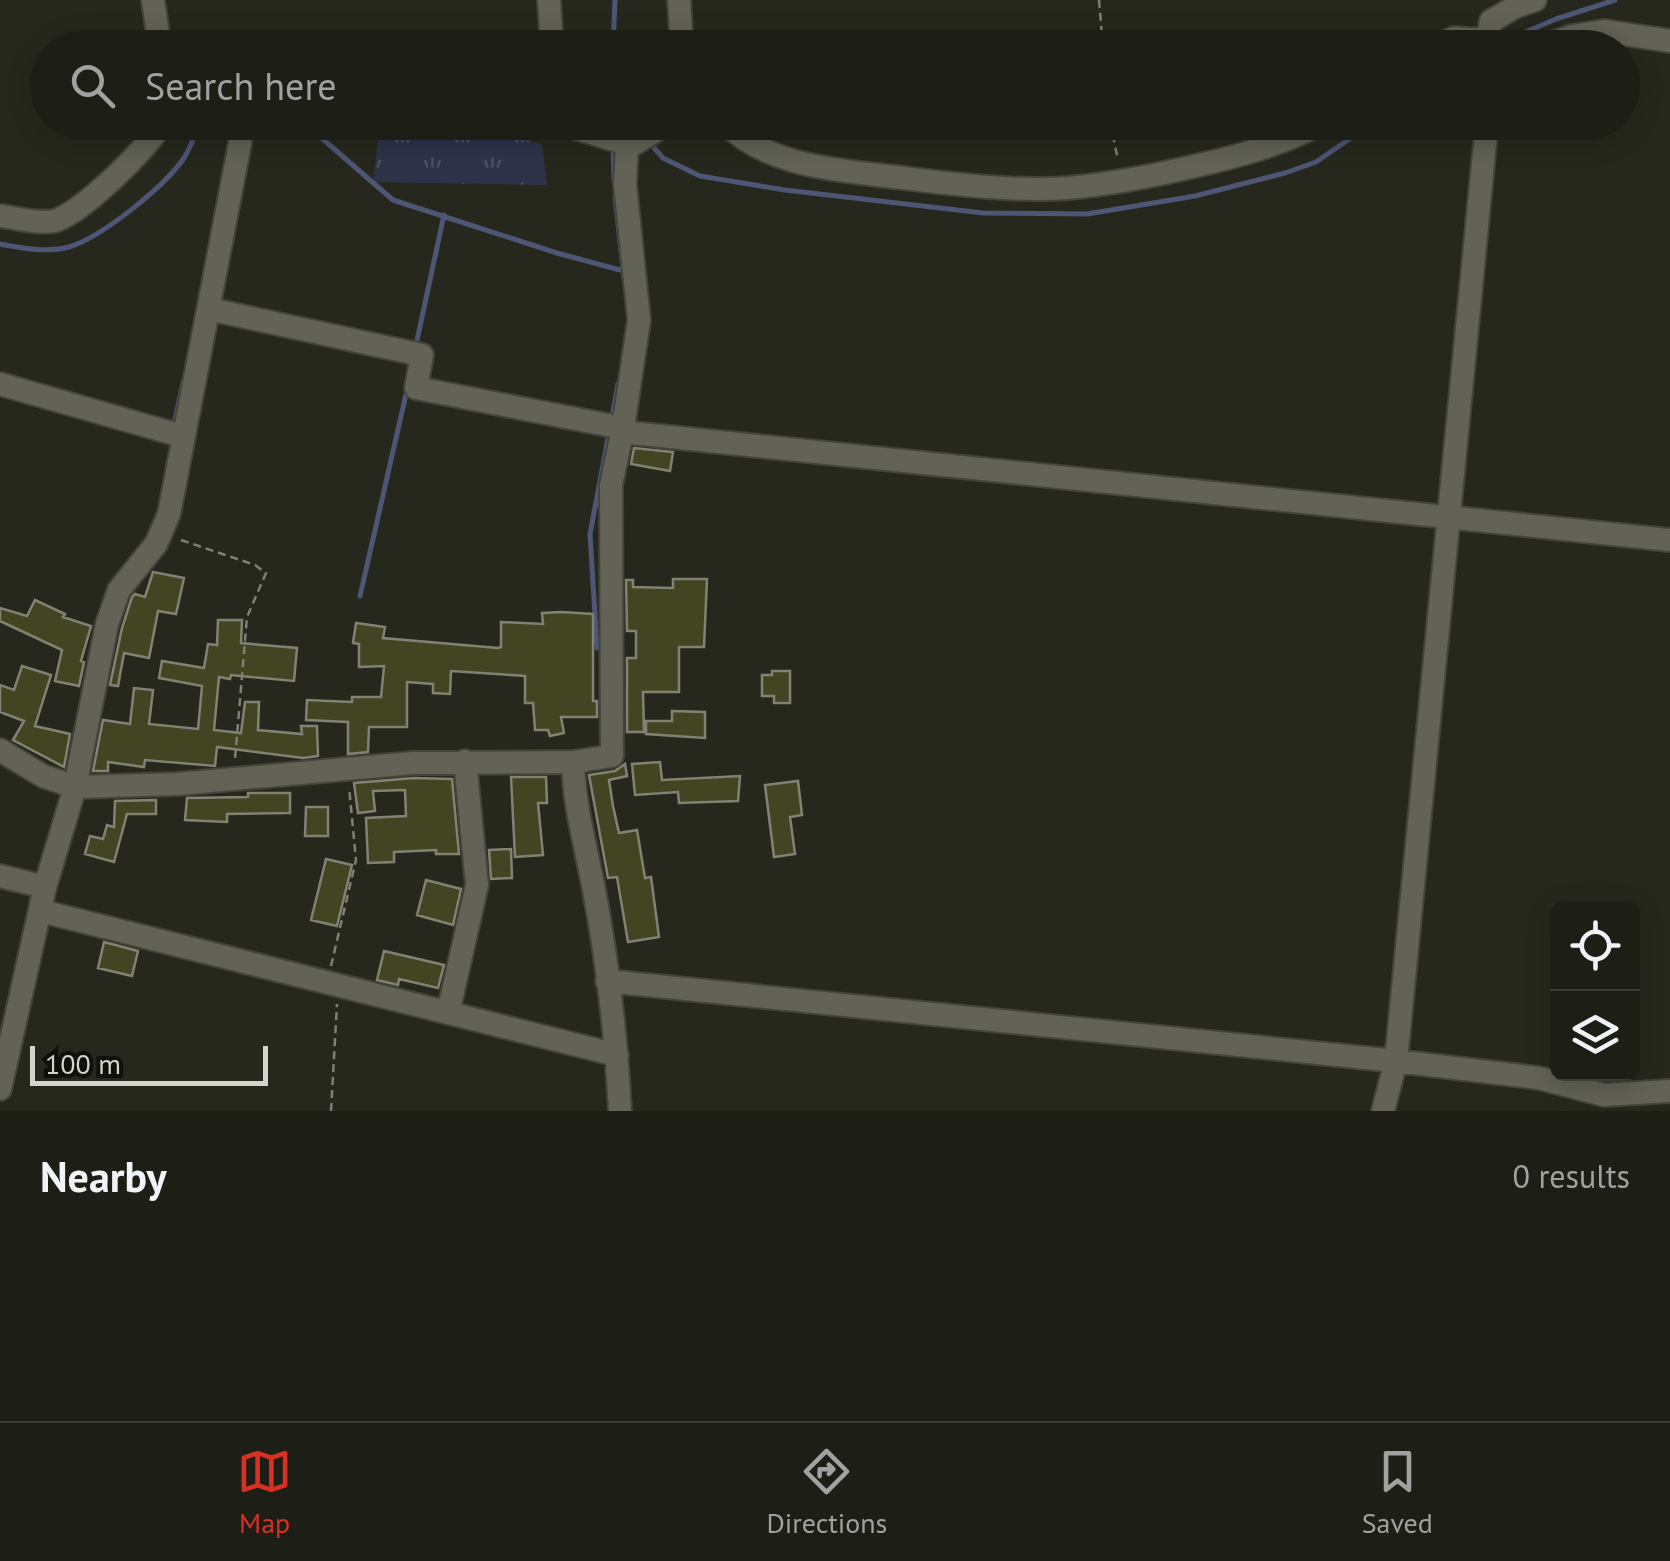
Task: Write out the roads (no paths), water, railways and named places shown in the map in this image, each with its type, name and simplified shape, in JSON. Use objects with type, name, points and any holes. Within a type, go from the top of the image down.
[{"type":"street","points":[[153,0],[157,30]]},
{"type":"street","points":[[549,0],[551,30]]},
{"type":"street","points":[[679,0],[681,30]]},
{"type":"street","points":[[1487,30],[1497,15],[1535,0]]},
{"type":"street","points":[[1640,37],[1670,41]]},
{"type":"street","points":[[0,216],[51,222],[69,214],[149,140]]},
{"type":"street","points":[[0,1089],[43,899],[75,786],[107,624],[118,590],[156,544],[176,484],[241,140]]},
{"type":"street","points":[[614,140],[627,144],[641,140]]},
{"type":"street","points":[[748,140],[803,164],[830,169],[976,186],[1064,188],[1124,180],[1254,153],[1283,140]]},
{"type":"street","points":[[1383,1111],[1396,1061],[1486,140]]},
{"type":"street","points":[[0,750],[44,776],[75,786],[233,780],[465,760],[573,762],[612,756],[610,485],[623,430],[638,320],[625,184],[627,144]]},
{"type":"street","points":[[209,309],[422,355],[416,388],[623,430],[1670,540]]},
{"type":"street","points":[[0,384],[182,436]]},
{"type":"street","points":[[448,1013],[477,885],[465,760]]},
{"type":"street","points":[[573,762],[574,791],[608,982],[620,1111]]},
{"type":"street","points":[[0,876],[43,899],[208,951],[617,1056]]},
{"type":"street","points":[[608,982],[1396,1061],[1539,1078],[1604,1095],[1670,1090]]},
{"type":"waterway","points":[[614,30],[615,0]]},
{"type":"waterway","points":[[1530,30],[1615,0]]},
{"type":"waterway","points":[[0,244],[60,249],[98,233],[162,183],[184,158],[193,140]]},
{"type":"waterway","points":[[324,140],[393,200],[620,270]]},
{"type":"waterway","points":[[649,142],[663,158],[700,176],[785,190],[983,213],[1087,214],[1195,196],[1285,173],[1316,162],[1348,140]]},
{"type":"waterway","points":[[613,146],[614,180]]},
{"type":"waterway","points":[[615,196],[624,279]]},
{"type":"waterway","points":[[416,345],[444,215]]},
{"type":"waterway","points":[[174,425],[183,382]]},
{"type":"waterway","points":[[612,417],[618,384]]},
{"type":"waterway","points":[[360,596],[407,390]]},
{"type":"waterway","points":[[597,648],[590,534],[609,433]]}]
